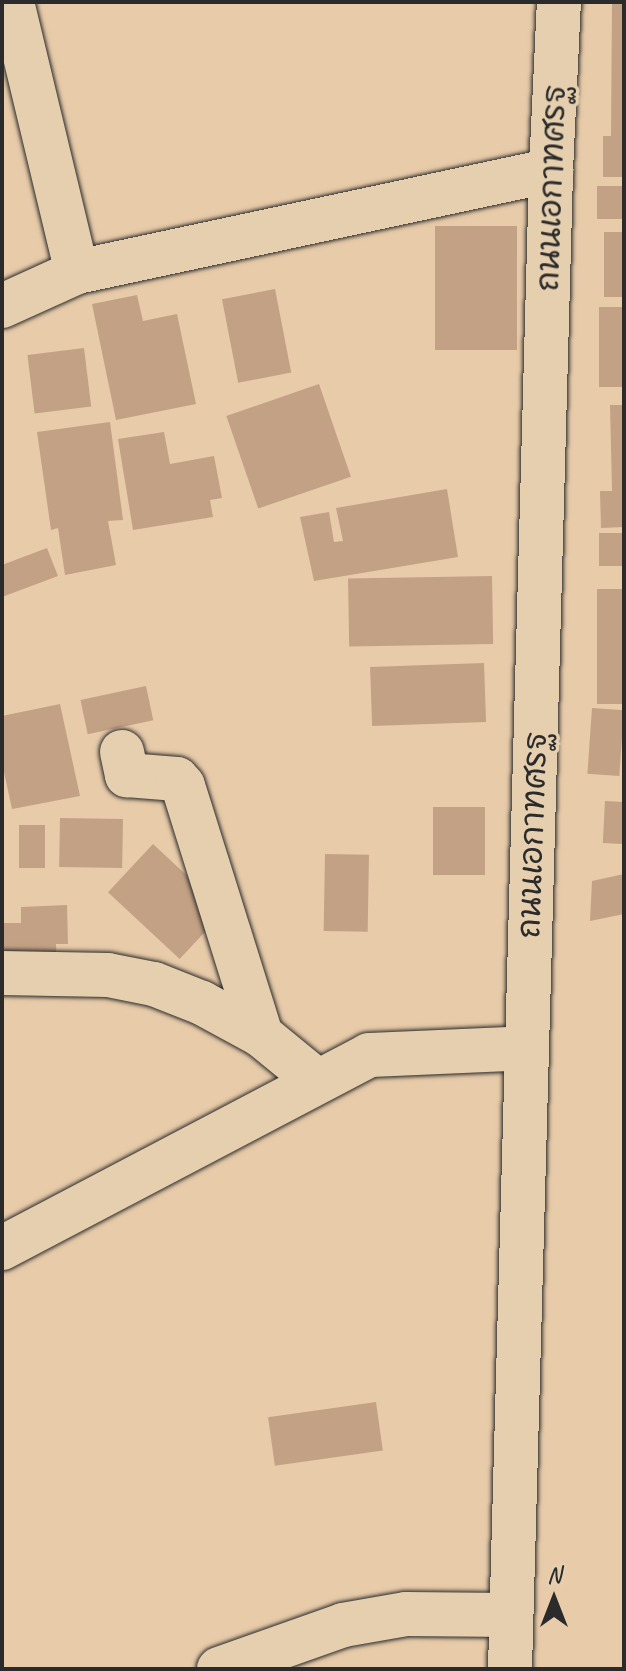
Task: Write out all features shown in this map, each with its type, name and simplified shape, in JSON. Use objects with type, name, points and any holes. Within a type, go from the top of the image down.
[{"type":"street","points":[[12,2],[77,272]]},
{"type":"street","name":"ถนนเอกาทศรฐ","points":[[510,1669],[551,170],[559,2]]},
{"type":"street","points":[[2,306],[77,272],[551,170]]},
{"type":"street","points":[[122,752],[127,775],[177,779],[183,786],[261,1035]]},
{"type":"street","points":[[2,973],[108,975],[154,984],[202,1003],[261,1035],[316,1080]]},
{"type":"street","points":[[2,1248],[316,1080],[369,1055],[527,1048]]},
{"type":"street","points":[[219,1669],[343,1625],[406,1614],[511,1615]]},
{"type":"building","points":[[612,2],[624,2],[624,177],[603,177],[603,136],[611,136]]},
{"type":"building","points":[[597,186],[624,186],[624,219],[597,219]]},
{"type":"building","points":[[435,226],[517,226],[517,350],[435,350]]},
{"type":"building","points":[[604,232],[624,232],[624,297],[604,297]]},
{"type":"building","points":[[275,289],[291,372],[238,383],[222,299]]},
{"type":"building","points":[[137,295],[143,321],[177,314],[196,404],[116,420],[92,304]]},
{"type":"building","points":[[599,307],[624,307],[624,387],[599,387]]},
{"type":"building","points":[[84,348],[91,407],[35,414],[27,355]]},
{"type":"building","points":[[319,384],[351,477],[258,509],[226,416]]},
{"type":"building","points":[[610,405],[624,405],[624,527],[601,528],[600,491],[612,491]]},
{"type":"building","points":[[110,422],[123,520],[108,521],[116,565],[65,575],[58,528],[51,530],[37,432]]},
{"type":"building","points":[[164,432],[170,464],[214,456],[222,498],[210,500],[213,517],[133,530],[118,439]]},
{"type":"building","points":[[447,489],[458,557],[314,581],[300,517],[329,512],[334,542],[343,541],[336,508]]},
{"type":"building","points":[[599,533],[624,533],[624,566],[599,566]]},
{"type":"building","points":[[47,548],[58,576],[2,597],[2,565]]},
{"type":"building","points":[[492,576],[493,644],[349,647],[348,579]]},
{"type":"building","points":[[597,589],[624,589],[624,704],[597,704]]},
{"type":"building","points":[[484,663],[486,722],[372,726],[370,667]]},
{"type":"building","points":[[146,686],[153,720],[88,734],[80,700]]},
{"type":"building","points":[[60,704],[80,796],[12,809],[2,763],[2,716]]},
{"type":"building","points":[[592,708],[624,710],[619,776],[587,774]]},
{"type":"building","points":[[605,801],[624,802],[622,844],[603,843]]},
{"type":"building","points":[[433,807],[485,807],[485,875],[433,875]]},
{"type":"building","points":[[60,818],[123,819],[122,868],[59,867]]},
{"type":"building","points":[[19,825],[45,825],[45,868],[19,868]]},
{"type":"building","points":[[153,844],[225,911],[180,959],[108,892]]},
{"type":"building","points":[[325,854],[369,855],[368,932],[324,931]]},
{"type":"building","points":[[624,874],[624,914],[590,921],[592,881]]},
{"type":"building","points":[[67,905],[68,944],[56,944],[57,968],[5,969],[3,923],[21,923],[21,907]]},
{"type":"building","points":[[376,1402],[383,1451],[275,1466],[268,1417]]}]
